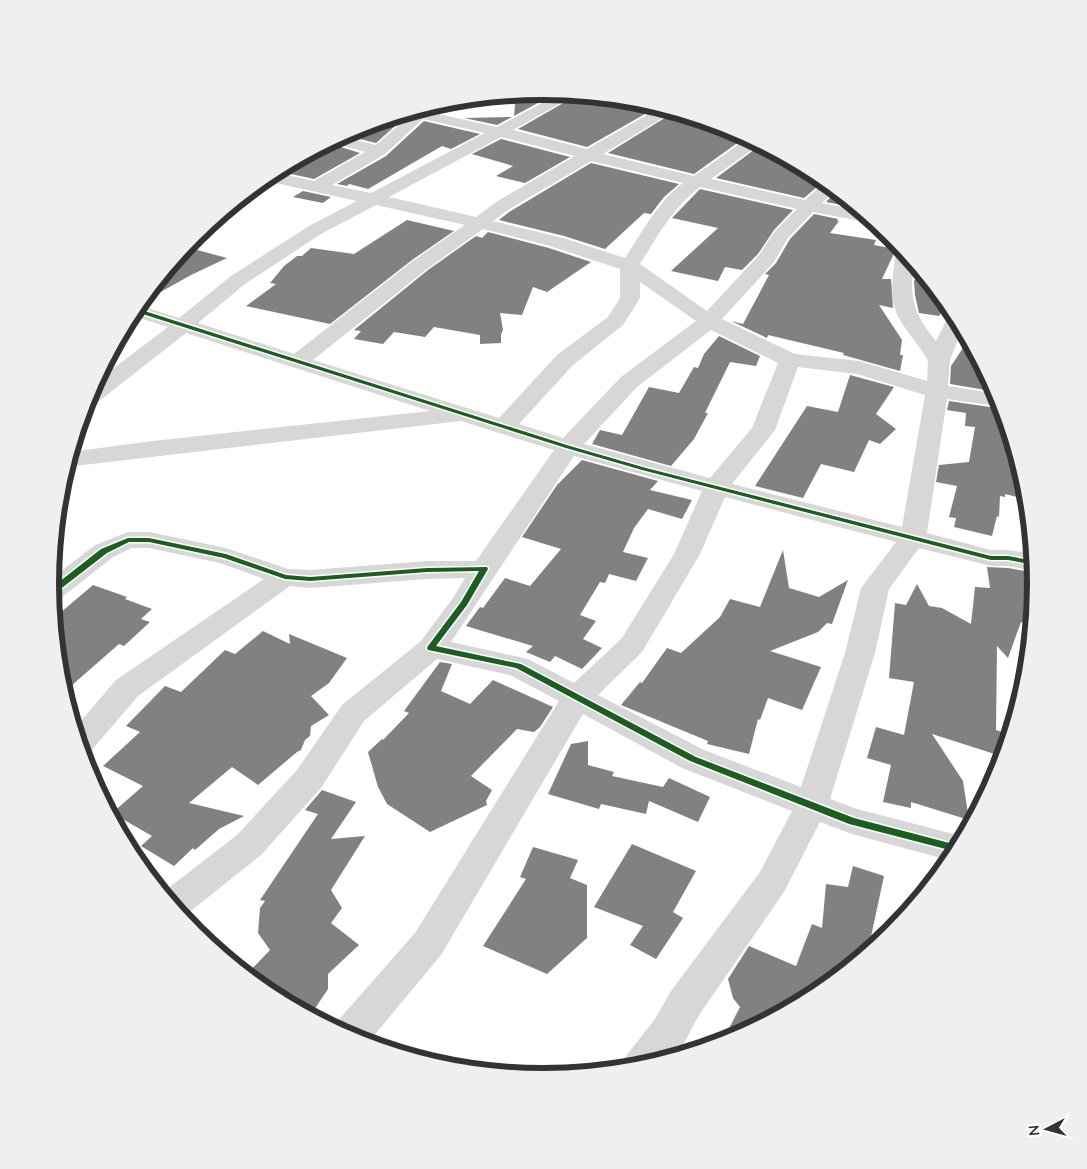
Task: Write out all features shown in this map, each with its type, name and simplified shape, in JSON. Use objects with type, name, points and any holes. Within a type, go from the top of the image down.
[{"type":"street","points":[[101,389],[238,280],[314,230],[557,100]]},
{"type":"street","points":[[298,361],[420,265],[531,187],[660,114]]},
{"type":"street","points":[[423,115],[540,141],[695,181],[858,216]]},
{"type":"street","points":[[316,187],[380,151],[418,116]]},
{"type":"street","points":[[346,142],[380,151]]},
{"type":"street","points":[[502,427],[565,360],[616,321],[630,298],[630,266],[643,243],[670,206],[695,181],[747,145]]},
{"type":"street","points":[[278,179],[373,198],[556,242],[630,266],[709,321],[790,360],[859,368],[937,391],[991,399]]},
{"type":"street","points":[[177,902],[249,845],[309,779],[353,713],[431,648],[464,603],[484,569],[568,447],[629,382],[709,321],[767,258],[781,235],[825,189]]},
{"type":"street","points":[[905,262],[901,288],[905,311],[917,332],[932,347],[940,360]]},
{"type":"street","points":[[142,312],[502,427],[644,469],[717,486],[991,558],[1008,558],[1027,562]]},
{"type":"street","points":[[648,1058],[669,1032],[685,1003],[772,882],[811,807],[860,653],[876,588],[913,538],[923,467],[937,391],[940,360],[953,326]]},
{"type":"street","points":[[355,1031],[428,944],[577,698],[632,645],[687,554],[717,486],[763,430],[790,360]]},
{"type":"street","points":[[75,459],[286,432],[464,414]]},
{"type":"street","points":[[59,586],[104,550],[128,540],[149,540],[226,556],[285,577],[310,579],[427,570],[484,569]]},
{"type":"street","points":[[83,738],[127,688],[285,577]]},
{"type":"street","points":[[431,648],[518,666],[693,759],[811,807],[852,821],[951,847]]},
{"type":"building","points":[[543,100],[514,116],[515,101]]},
{"type":"building","points":[[567,101],[607,104],[649,112],[587,147],[518,129]]},
{"type":"building","points":[[668,116],[699,125],[739,142],[694,174],[608,153]]},
{"type":"building","points":[[512,117],[497,125],[464,118]]},
{"type":"building","points":[[400,121],[376,143],[356,138],[382,127],[385,128],[385,126]]},
{"type":"building","points":[[424,121],[480,134],[451,149],[442,146],[368,189],[349,184],[347,186],[337,184],[386,156]]},
{"type":"building","points":[[501,139],[570,157],[525,183],[496,176],[513,166],[472,154]]},
{"type":"building","points":[[338,146],[360,153],[314,179],[291,174],[296,170],[294,169]]},
{"type":"building","points":[[755,149],[819,185],[804,198],[716,178]]},
{"type":"building","points":[[591,163],[679,184],[664,197],[651,214],[644,213],[605,249],[564,236],[499,220],[509,212]]},
{"type":"building","points":[[700,189],[793,210],[774,230],[758,254],[742,270],[725,267],[718,281],[671,271],[718,228],[672,218]]},
{"type":"building","points":[[303,191],[331,197],[323,203],[293,197]]},
{"type":"building","points":[[832,195],[846,206],[846,206],[826,202]]},
{"type":"building","points":[[814,214],[838,219],[837,221],[839,221],[830,233],[876,240],[874,245],[892,248],[895,251],[882,279],[891,279],[893,308],[879,305],[902,340],[900,355],[903,355],[900,371],[843,355],[844,353],[768,335],[767,338],[731,321],[743,324],[769,275],[765,274],[776,263],[790,239]]},
{"type":"building","points":[[407,220],[454,231],[412,260],[330,324],[246,306],[276,284],[270,283],[284,266],[297,256],[302,256],[311,248],[354,254]]},
{"type":"building","points":[[488,232],[549,248],[591,262],[547,292],[533,287],[522,315],[500,313],[503,330],[501,343],[480,344],[480,335],[434,327],[425,337],[394,332],[383,344],[354,339],[361,331],[354,330],[428,270],[476,236],[482,238]]},
{"type":"building","points":[[194,249],[227,258],[154,296]]},
{"type":"building","points":[[914,280],[921,280],[943,310],[939,316],[919,313]]},
{"type":"building","points":[[719,336],[760,356],[756,366],[730,362],[705,413],[708,413],[694,439],[671,466],[592,444],[600,430],[622,435],[649,387],[679,393],[694,367],[698,368],[704,354]]},
{"type":"building","points":[[965,345],[987,390],[950,384],[951,366]]},
{"type":"building","points":[[850,375],[894,387],[876,414],[896,429],[880,444],[869,440],[854,472],[821,464],[803,498],[755,486],[807,406],[838,412]]},
{"type":"building","points":[[949,401],[994,408],[1003,429],[1020,498],[1005,494],[1005,497],[1000,496],[999,517],[997,516],[992,536],[954,527],[956,518],[949,517],[957,486],[936,482],[939,465],[969,462],[975,427],[965,426],[966,413],[947,410]]},
{"type":"building","points":[[582,460],[658,481],[650,490],[692,500],[682,519],[648,509],[634,528],[623,552],[648,558],[636,581],[609,574],[605,583],[600,582],[580,615],[596,621],[583,639],[602,648],[582,669],[555,656],[550,662],[526,652],[533,646],[466,626],[480,607],[483,608],[505,578],[530,586],[561,549],[522,537],[557,485]]},
{"type":"building","points":[[783,550],[789,588],[819,597],[848,580],[832,624],[827,623],[818,632],[770,651],[821,667],[802,710],[768,698],[760,720],[758,719],[749,754],[707,744],[708,741],[621,705],[640,682],[642,683],[667,648],[681,653],[720,617],[730,599],[760,607]]},
{"type":"building","points":[[987,567],[1028,571],[1026,623],[1021,622],[1008,658],[997,646],[996,730],[1005,733],[1003,740],[997,755],[932,734],[963,781],[968,817],[967,819],[911,802],[911,808],[883,802],[891,765],[867,758],[876,727],[904,735],[914,682],[889,678],[895,603],[906,605],[917,584],[929,606],[942,608],[971,624],[975,587],[990,588]]},
{"type":"building","points":[[93,585],[127,597],[125,599],[152,609],[141,619],[150,622],[124,646],[119,644],[70,687],[63,648],[60,613]]},
{"type":"building","points":[[263,631],[290,644],[289,634],[347,658],[329,683],[311,696],[329,715],[311,726],[310,736],[305,740],[301,750],[258,785],[232,767],[189,803],[244,816],[219,829],[195,850],[193,848],[174,866],[141,846],[152,836],[119,817],[115,810],[143,786],[103,766],[140,732],[126,726],[165,686],[181,692],[225,650],[235,654]]},
{"type":"building","points":[[440,662],[452,664],[441,691],[470,704],[493,680],[553,707],[540,727],[534,732],[517,729],[471,776],[492,790],[486,801],[487,805],[430,832],[387,804],[378,787],[368,752],[383,740],[409,713],[404,711]]},
{"type":"building","points":[[588,741],[588,765],[614,772],[612,776],[663,787],[669,778],[710,797],[698,822],[649,801],[646,814],[601,804],[599,809],[548,794],[571,744]]},
{"type":"building","points":[[322,790],[356,802],[331,839],[365,836],[331,890],[342,908],[331,923],[359,945],[328,974],[328,989],[314,1011],[274,988],[250,971],[270,950],[258,933],[260,908],[265,901],[260,900],[318,814],[305,810]]},
{"type":"building","points":[[632,844],[696,871],[673,912],[683,918],[656,959],[630,945],[643,926],[594,907]]},
{"type":"building","points":[[533,847],[578,860],[570,878],[587,885],[587,938],[547,974],[483,946],[526,879],[520,877]]},
{"type":"building","points":[[853,866],[884,876],[870,943],[813,988],[758,1019],[727,1033],[740,1007],[733,998],[728,979],[749,946],[796,966],[812,924],[822,928],[826,884],[848,887]]},
{"type":"cycle path","points":[[142,312],[568,447],[644,469],[991,558],[1008,558],[1027,562]]},
{"type":"cycle path","points":[[59,586],[104,551],[128,540],[149,540],[226,556],[285,577],[310,579],[427,570],[484,569],[464,603],[431,648],[518,666],[693,759],[852,821],[951,847]]}]
